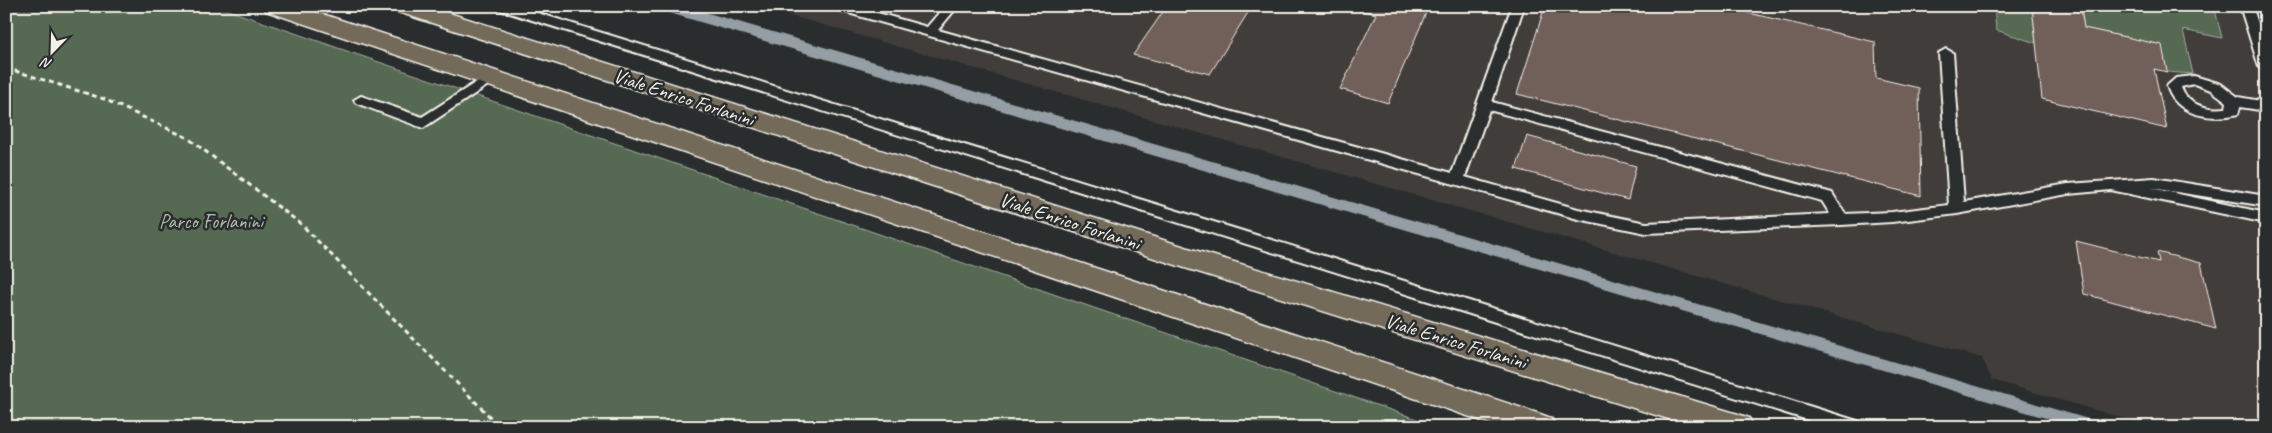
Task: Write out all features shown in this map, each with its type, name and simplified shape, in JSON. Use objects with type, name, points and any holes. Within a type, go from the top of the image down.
[{"type":"main road","points":[[274,6],[1540,427]]},
{"type":"main road","name":"Viale Enrico Forlanini","points":[[403,6],[1204,264],[1738,427]]},
{"type":"lane","points":[[501,6],[1854,427]]},
{"type":"lane","points":[[838,6],[1578,214],[1646,228],[1892,217],[1957,209],[2068,189],[2111,184],[2154,183],[2266,202]]},
{"type":"lane","points":[[930,31],[952,6]]},
{"type":"lane","points":[[1458,180],[1518,6]]},
{"type":"lane","points":[[2246,6],[2266,67]]},
{"type":"lane","points":[[1946,53],[1957,209]]},
{"type":"lane","points":[[360,100],[423,123],[489,78]]},
{"type":"lane","points":[[2234,101],[2266,108]]},
{"type":"lane","points":[[1484,104],[1827,197],[1841,220]]},
{"type":"lane","points":[[2111,184],[2266,218]]},
{"type":"path","points":[[6,68],[104,99],[188,138],[301,224],[500,427]]},
{"type":"shaded area","points":[[757,6],[2266,6],[2266,427],[2153,427],[1992,380],[1982,358]]},
{"type":"green space","name":"Parco Forlanini","points":[[6,6],[216,6],[1440,427],[6,427]]},
{"type":"green space","points":[[1994,6],[2032,6],[2036,43],[1996,30]]},
{"type":"green space","points":[[2073,6],[2214,6],[2222,38],[2183,30],[2193,74],[2167,72],[2161,45],[2084,28],[2081,8]]},
{"type":"building","points":[[1167,6],[1252,6],[1210,74],[1133,55]]},
{"type":"building","points":[[1343,6],[1429,6],[1388,103],[1340,89],[1376,14]]},
{"type":"building","points":[[1545,6],[1718,6],[1875,42],[1876,78],[1919,88],[1921,196],[1517,94]]},
{"type":"building","points":[[2032,6],[2068,6],[2081,9],[2084,28],[2162,45],[2167,72],[2154,69],[2167,129],[2042,99]]},
{"type":"building","points":[[1527,136],[1636,166],[1628,200],[1516,169]]},
{"type":"building","points":[[2076,241],[2159,262],[2157,252],[2201,263],[2216,329],[2084,294]]},
{"type":"waterway","points":[[665,6],[2096,427]]}]
